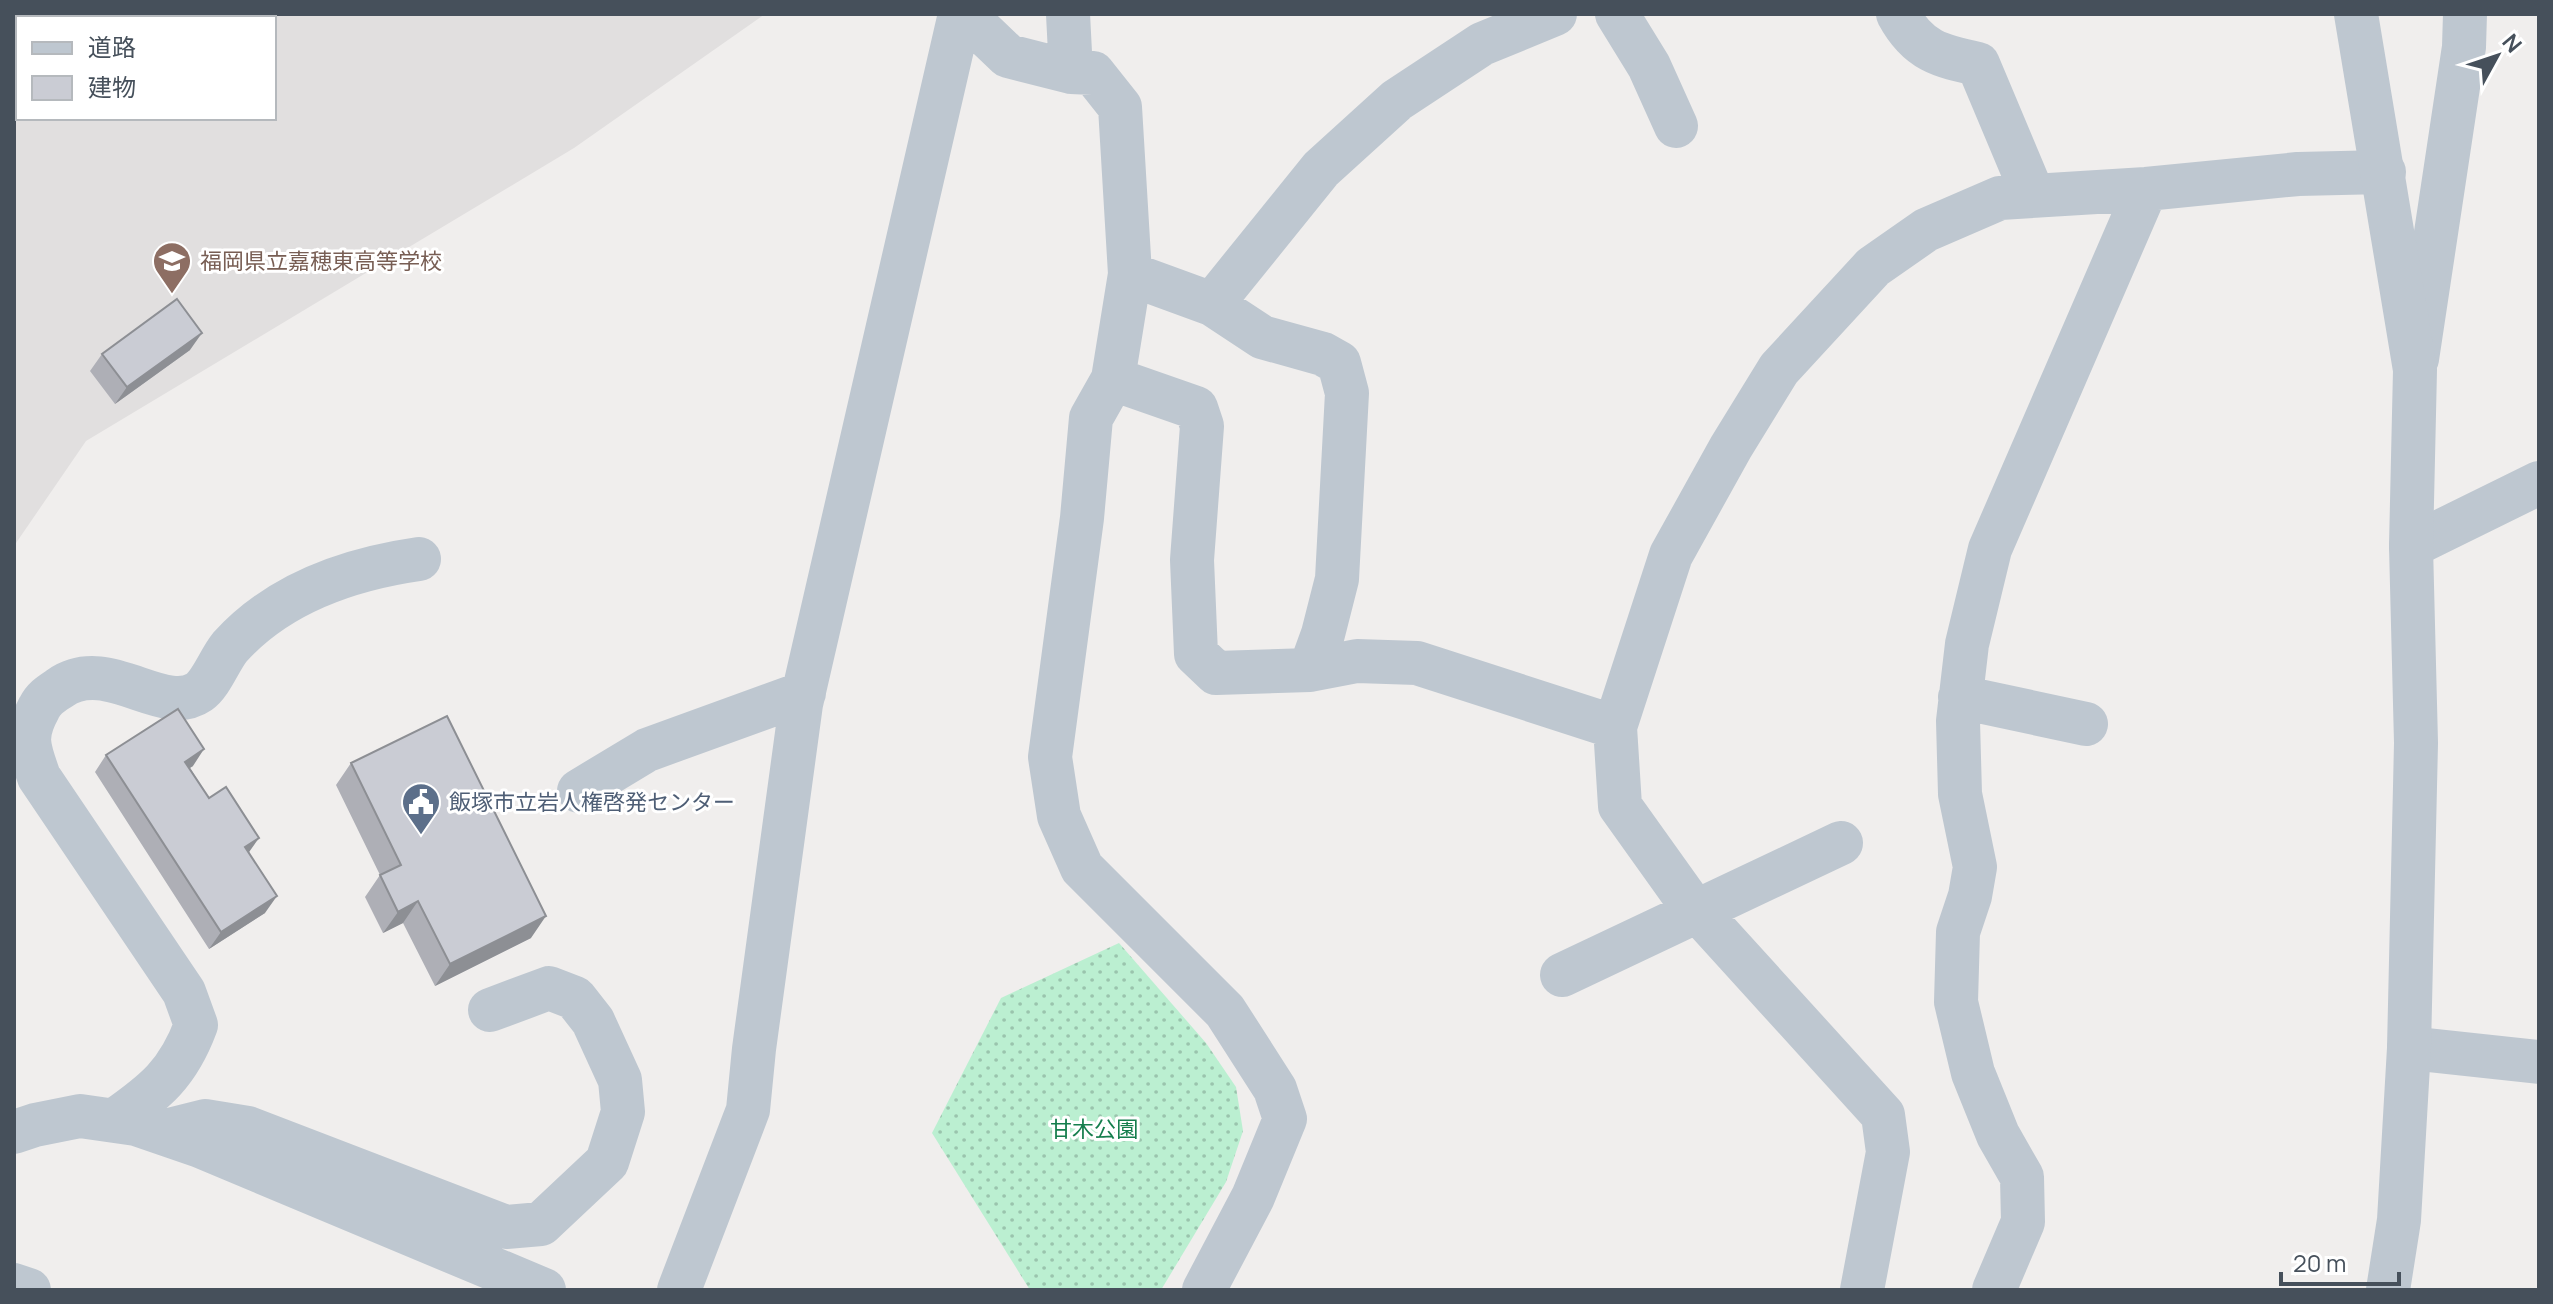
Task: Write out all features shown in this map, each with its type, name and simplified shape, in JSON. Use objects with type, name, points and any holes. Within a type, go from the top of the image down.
[{"type":"street","points":[[679,1290],[748,1110],[804,693],[962,14],[1008,56],[1071,72],[1093,73],[1120,107],[1130,274],[1113,379],[1091,418],[1082,518],[1050,757],[1059,816],[1082,868],[1225,1011],[1275,1089],[1285,1119],[1253,1197],[1204,1290]]},
{"type":"street","points":[[1068,14],[1071,72]]},
{"type":"street","points":[[1212,304],[1321,169],[1397,100],[1482,44],[1555,14]]},
{"type":"street","points":[[1617,14],[1649,66],[1676,126]]},
{"type":"street","points":[[1898,14],[1907,31],[1935,54],[1978,64],[2033,195]]},
{"type":"street","points":[[2356,14],[2415,370]]},
{"type":"street","points":[[2388,1290],[2399,1220],[2409,1048],[2416,743],[2411,546],[2415,370],[2464,47],[2465,14]]},
{"type":"street","points":[[1862,1290],[1888,1152],[1883,1115],[1697,910],[1620,806],[1615,727],[1671,555],[1779,369],[1873,267],[1926,230],[2000,198],[2146,189],[2298,174],[2384,172]]},
{"type":"street","points":[[1994,1290],[2023,1222],[2022,1177],[1998,1135],[1973,1073],[1956,1002],[1958,932],[1970,896],[1975,867],[1960,794],[1958,721],[1967,644],[1990,549],[2146,189]]},
{"type":"street","points":[[1130,274],[1212,304],[1262,337],[1323,354],[1339,363],[1347,393],[1337,579],[1310,670]]},
{"type":"street","points":[[1113,379],[1196,408],[1202,426],[1192,560],[1196,654],[1216,673],[1310,670],[1357,661],[1417,663],[1615,727]]},
{"type":"street","points":[[2411,546],[2539,483]]},
{"type":"street","points":[[115,1120],[154,1093],[173,1070],[196,1025],[184,992],[39,777],[29,747],[29,725],[44,698],[72,679],[96,677],[127,683],[160,695],[183,698],[201,692],[229,648],[263,617],[316,585],[395,562],[419,559]]},
{"type":"street","points":[[579,791],[647,750],[804,693]]},
{"type":"street","points":[[1960,697],[2086,724]]},
{"type":"street","points":[[1562,975],[1841,843]]},
{"type":"street","points":[[161,1132],[205,1121],[248,1128],[506,1227],[541,1224],[607,1162],[623,1112],[620,1080],[593,1021],[575,998],[549,988],[490,1010]]},
{"type":"street","points":[[2409,1048],[2539,1062]]},
{"type":"street","points":[[14,1132],[80,1116],[136,1124],[200,1146],[544,1290]]},
{"type":"street","points":[[14,1285],[29,1290]]},
{"type":"shaded area","name":"福岡県立嘉穂東高等学校","points":[[14,14],[765,14],[574,148],[86,441],[14,546]]},
{"type":"green space","name":"甘木公園","points":[[1119,943],[1206,1043],[1236,1087],[1243,1131],[1226,1182],[1161,1290],[1030,1290],[932,1133],[1001,998]]},
{"type":"building","points":[[177,299],[202,333],[127,387],[102,354]]},
{"type":"building","points":[[178,709],[204,749],[185,762],[209,798],[226,787],[259,838],[245,847],[277,896],[221,932],[106,755]]},
{"type":"building","name":"飯塚市立岩人権啓発センター","points":[[447,716],[546,916],[450,964],[418,901],[398,912],[380,875],[401,865],[351,763]]},
{"type":"place","name":"福岡県立嘉穂東高等学校","points":[[172,295]]},
{"type":"place","name":"飯塚市立岩人権啓発センター","points":[[421,836]]}]
